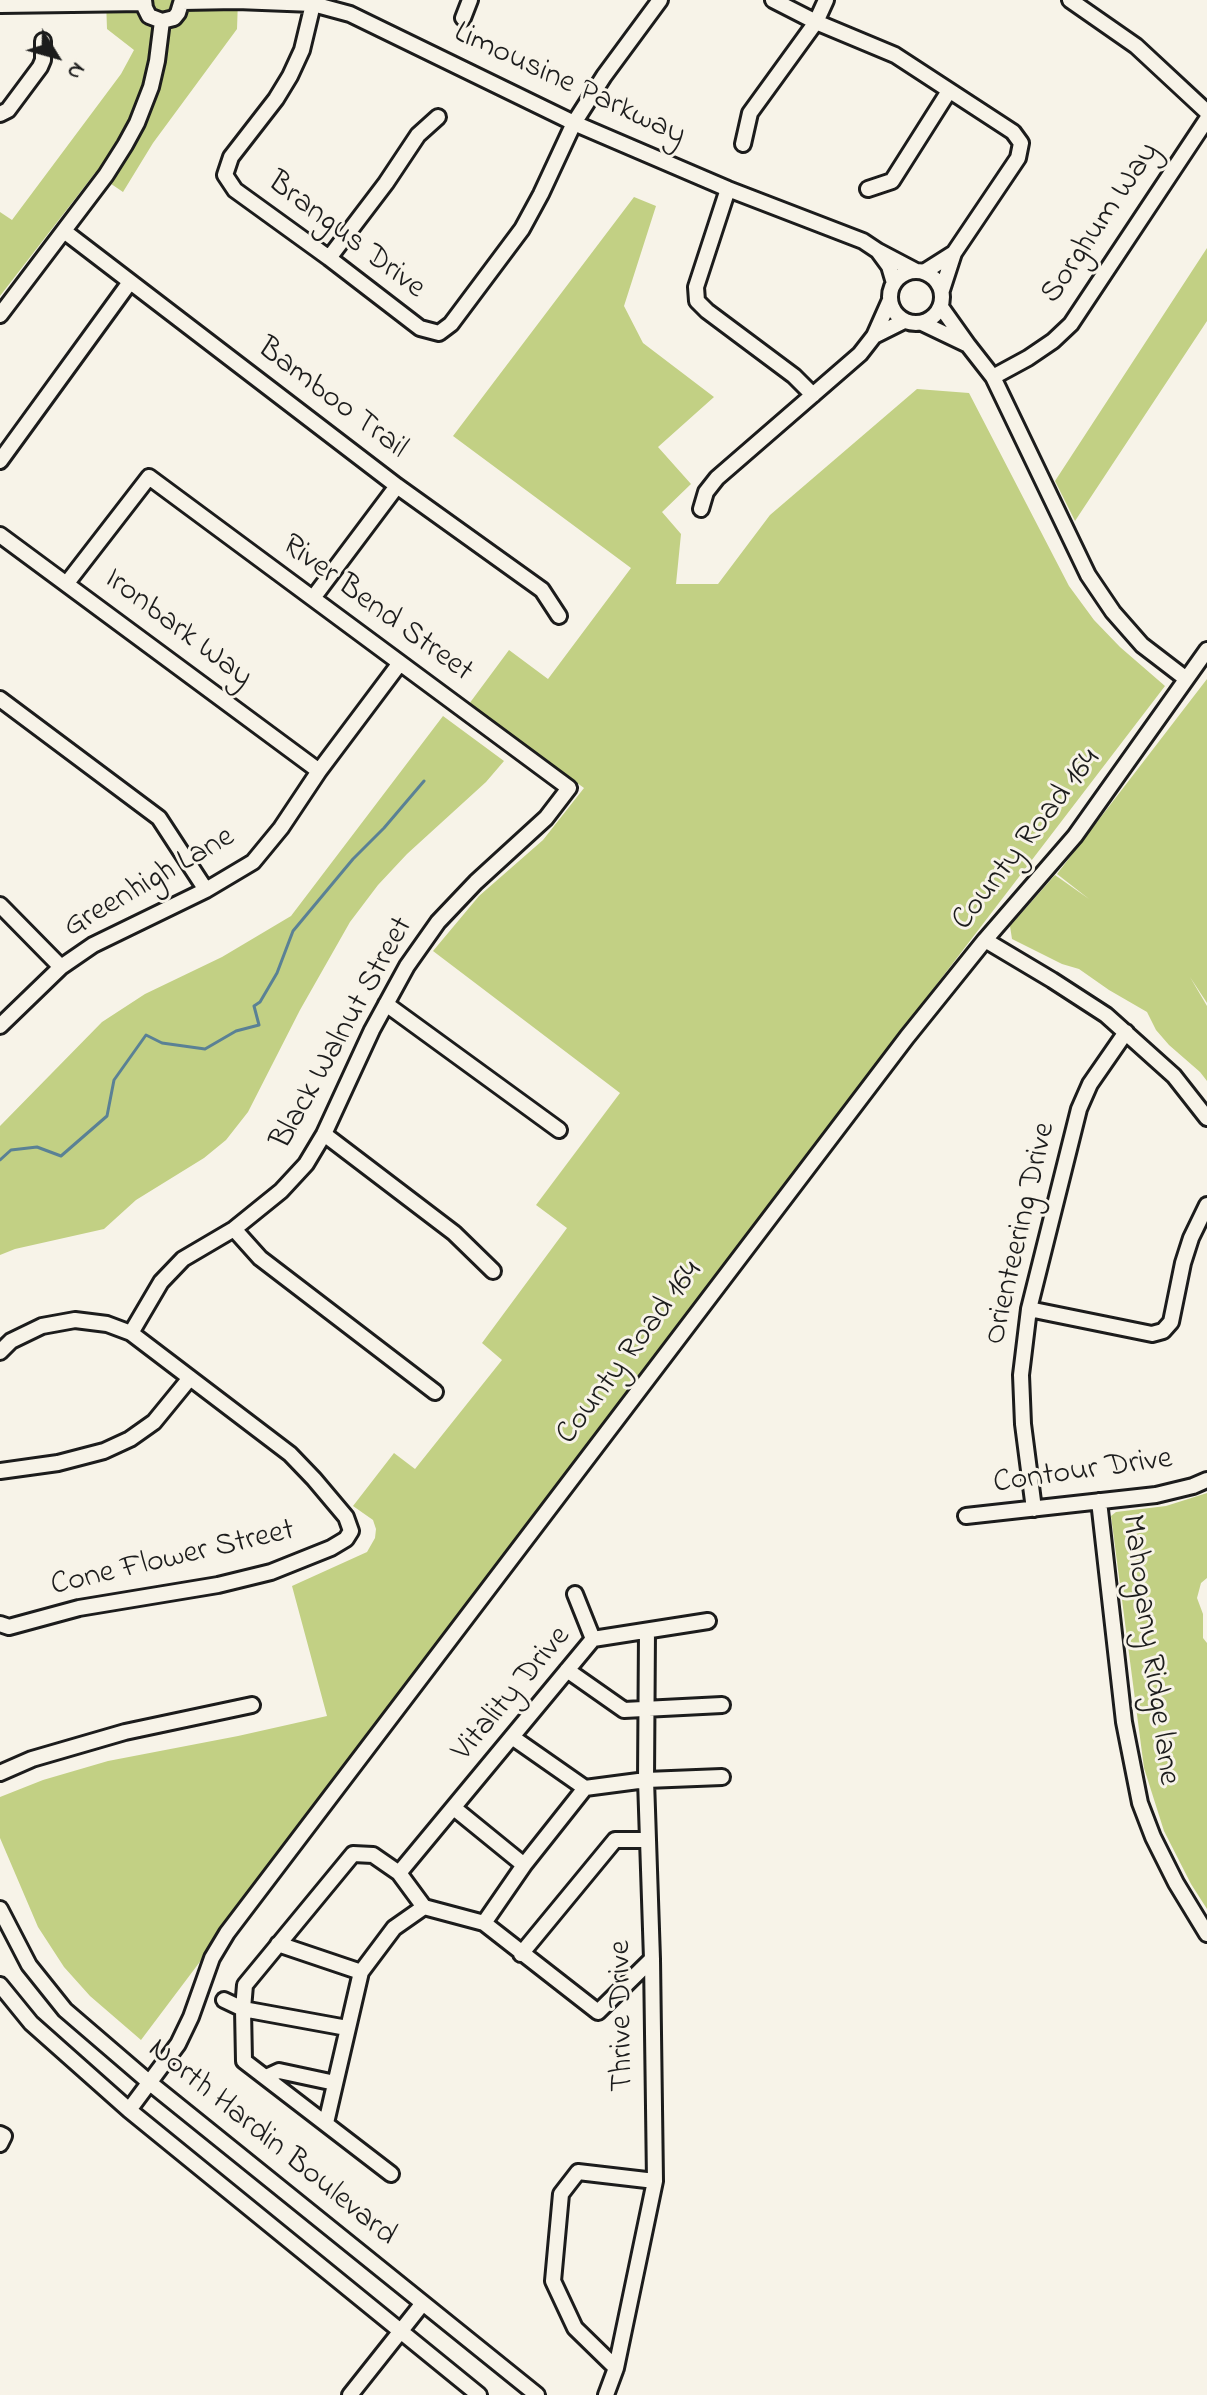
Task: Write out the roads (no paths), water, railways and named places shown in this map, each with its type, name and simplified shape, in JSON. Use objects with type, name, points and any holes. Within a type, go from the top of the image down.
[{"type":"street","points":[[463,18],[470,0]]},
{"type":"street","points":[[574,123],[660,0]]},
{"type":"street","points":[[773,0],[895,55],[1013,132],[1021,143],[1018,158],[954,253],[942,290],[941,307],[930,320],[922,323]]},
{"type":"street","points":[[743,144],[750,113],[816,22],[826,0]]},
{"type":"street","points":[[1070,0],[1136,46],[1207,112]]},
{"type":"street","points":[[0,5],[144,2],[149,16],[162,21],[174,18],[182,1]]},
{"type":"street","name":"Limousine Parkway","points":[[182,1],[313,2],[350,14],[574,123],[728,189],[863,241],[920,271]]},
{"type":"street","name":"Brangus Drive","points":[[313,2],[302,50],[290,76],[231,157],[225,175],[235,190],[420,328],[439,333],[451,324],[522,229],[574,123]]},
{"type":"street","points":[[0,315],[119,156],[137,123],[154,74],[162,21]]},
{"type":"street","points":[[0,114],[8,110],[40,67],[43,41]]},
{"type":"street","points":[[868,189],[892,181],[949,91]]},
{"type":"street","points":[[329,258],[418,135],[438,117]]},
{"type":"street","name":"Sorghum Way","points":[[993,377],[1028,358],[1071,324],[1207,119]]},
{"type":"street","points":[[728,189],[696,287],[697,301],[794,376],[813,395]]},
{"type":"street","name":"Bamboo Trail","points":[[64,231],[397,486],[542,590],[559,616]]},
{"type":"street","points":[[701,509],[706,492],[717,478],[860,354],[874,336],[894,283],[889,266],[878,251]]},
{"type":"street","points":[[894,283],[907,272],[920,271],[954,253]]},
{"type":"street","points":[[920,271],[932,276],[942,290]]},
{"type":"street","points":[[0,461],[130,282]]},
{"type":"street","points":[[890,300],[897,316],[904,321],[922,323],[968,345]]},
{"type":"street","points":[[941,307],[993,377],[1088,575],[1113,612],[1142,645],[1185,678]]},
{"type":"street","points":[[874,336],[904,321]]},
{"type":"street","name":"River Bend Street","points":[[67,583],[149,477],[569,788]]},
{"type":"street","points":[[313,598],[397,486]]},
{"type":"street","name":"Ironbark Way","points":[[0,535],[319,771]]},
{"type":"street","name":"County Road 164","points":[[129,2110],[178,2044],[212,1958],[227,1933],[907,1037],[1075,836],[1207,650]]},
{"type":"street","name":"Greenhigh Lane","points":[[0,1026],[61,967],[93,945],[206,890],[253,862],[400,663]]},
{"type":"street","points":[[0,699],[159,818],[206,890]]},
{"type":"street","name":"Black Walnut Street","points":[[131,1333],[161,1282],[183,1259],[234,1229],[281,1191],[306,1164],[324,1134],[372,1030],[407,966],[438,922],[476,882],[546,818],[569,788]]},
{"type":"street","points":[[0,905],[61,967]]},
{"type":"street","points":[[985,940],[1082,998],[1126,1032],[1174,1076],[1207,1118]]},
{"type":"street","points":[[386,1004],[559,1130]]},
{"type":"street","name":"Orienteering Drive","points":[[1034,1509],[1023,1424],[1021,1375],[1029,1309],[1079,1109],[1090,1084],[1126,1032]]},
{"type":"street","points":[[324,1134],[454,1233],[493,1271]]},
{"type":"street","points":[[1029,1309],[1152,1334],[1163,1331],[1171,1322],[1191,1238],[1207,1205]]},
{"type":"street","points":[[234,1229],[260,1258],[435,1392]]},
{"type":"street","points":[[0,1352],[11,1341],[42,1326],[75,1320],[107,1324],[131,1333],[190,1378],[154,1422],[130,1439],[104,1451],[58,1463],[0,1471]]},
{"type":"street","name":"Cone Flower Street","points":[[0,1624],[9,1627],[79,1608],[218,1585],[271,1572],[346,1539],[351,1531],[346,1517],[290,1454],[190,1378]]},
{"type":"street","name":"Contour Drive","points":[[966,1516],[1156,1495],[1207,1480]]},
{"type":"street","name":"Mahogany Ridge lane","points":[[1099,1501],[1124,1722],[1140,1803],[1176,1883],[1207,1934]]},
{"type":"street","points":[[575,1594],[593,1639]]},
{"type":"street","name":"Vitality Drive","points":[[399,1873],[593,1639],[708,1621]]},
{"type":"street","name":"Thrive Drive","points":[[606,2395],[616,2368],[655,2181],[646,1780],[647,1631]]},
{"type":"street","points":[[567,1670],[624,1710],[722,1705]]},
{"type":"street","points":[[0,1773],[32,1759],[125,1732],[252,1705]]},
{"type":"street","points":[[512,1737],[585,1788],[646,1780],[722,1777]]},
{"type":"street","points":[[484,1923],[524,1865],[585,1788]]},
{"type":"street","points":[[454,1808],[524,1865]]},
{"type":"street","points":[[521,1954],[615,1840],[648,1840]]},
{"type":"street","points":[[391,2174],[244,2061],[245,1985],[353,1854],[373,1855],[399,1873],[424,1907],[484,1923],[598,2012],[652,1959]]},
{"type":"street","points":[[326,2123],[361,1972],[394,1928],[424,1907]]},
{"type":"street","name":"North Hardin Boulevard","points":[[0,1909],[29,1965],[65,2010],[150,2083],[537,2395]]},
{"type":"street","points":[[278,1944],[361,1972]]},
{"type":"street","name":"North Hardin Boulevard","points":[[0,1985],[31,2023],[129,2110],[479,2395]]},
{"type":"street","points":[[224,2000],[243,2009],[347,2028]]},
{"type":"street","points":[[266,2077],[279,2071],[335,2083]]},
{"type":"street","points":[[616,2368],[575,2328],[553,2281],[561,2194],[578,2172],[655,2181]]},
{"type":"street","points":[[350,2395],[423,2303]]},
{"type":"waterway","points":[[0,1160],[11,1150],[37,1147],[61,1156],[107,1116],[114,1080],[146,1035],[162,1043],[205,1049],[236,1031],[259,1025],[254,1006],[260,1002],[277,973],[293,931],[424,781]]}]
